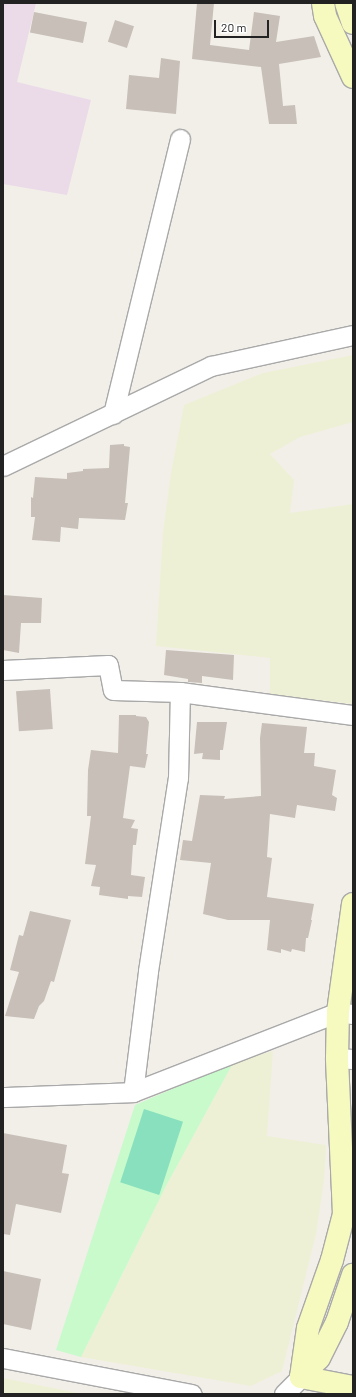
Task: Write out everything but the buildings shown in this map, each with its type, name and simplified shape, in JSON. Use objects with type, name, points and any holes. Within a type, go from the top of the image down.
[{"type":"street","points":[[323,3],[325,16],[353,77]]},
{"type":"street","points":[[346,3],[353,23]]},
{"type":"street","points":[[114,414],[180,139]]},
{"type":"street","points":[[3,466],[114,414],[211,366],[353,335]]},
{"type":"street","points":[[3,670],[108,665],[113,690],[180,692],[353,715]]},
{"type":"street","points":[[133,1092],[148,971],[178,778],[180,692]]},
{"type":"street","points":[[301,1377],[308,1328],[349,1215],[345,1058],[346,1013],[353,904]]},
{"type":"street","points":[[3,1097],[133,1092],[346,1013]]},
{"type":"street","points":[[284,1394],[319,1358],[334,1329],[353,1275]]},
{"type":"street","points":[[3,1358],[192,1394]]},
{"type":"street","points":[[301,1377],[353,1387]]},
{"type":"shaded area","points":[[3,3],[36,3],[17,82],[91,100],[67,195],[3,184]]},
{"type":"green space","points":[[353,355],[353,422],[300,437],[270,454],[294,480],[290,513],[353,504],[353,704],[270,694],[270,658],[156,646],[163,532],[171,473],[184,405],[263,373]]},
{"type":"green space","points":[[273,1051],[267,1136],[326,1145],[324,1181],[316,1234],[282,1371],[251,1386],[81,1357],[166,1186],[233,1063]]},
{"type":"green space","points":[[233,1063],[166,1186],[81,1357],[56,1350],[135,1105]]},
{"type":"green space","points":[[144,1109],[183,1122],[159,1195],[120,1182]]},
{"type":"green space","points":[[3,1378],[83,1394],[3,1394]]}]
